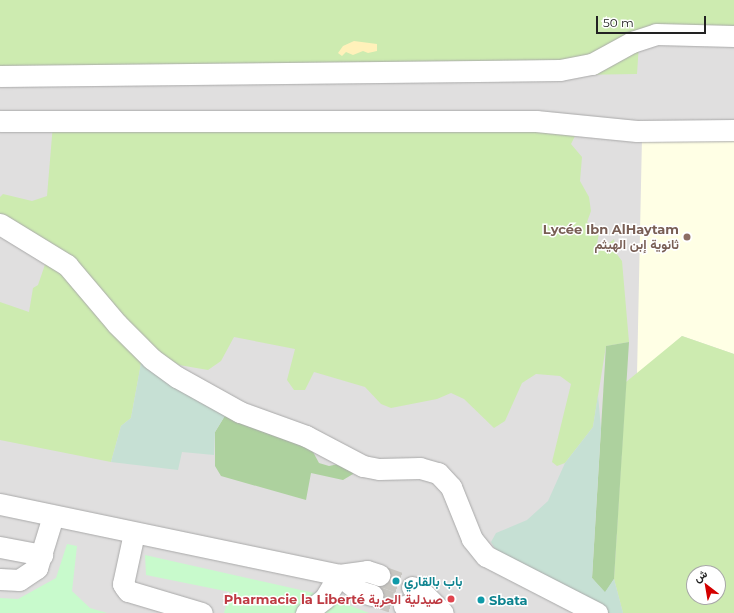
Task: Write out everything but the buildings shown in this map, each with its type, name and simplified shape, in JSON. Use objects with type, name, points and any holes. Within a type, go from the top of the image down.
[{"type":"street","points":[[0,76],[560,70],[592,64],[632,42],[656,34],[734,36]]},
{"type":"street","points":[[0,121],[536,121],[637,131],[734,130]]},
{"type":"street","points":[[0,224],[67,265],[117,324],[152,359],[177,376],[240,412],[306,436],[363,466],[385,470],[420,468],[438,473],[451,487],[472,539],[486,556],[597,613]]},
{"type":"street","points":[[0,504],[339,575],[367,571],[380,575]]},
{"type":"street","points":[[0,579],[19,580],[37,568],[53,516]]},
{"type":"street","points":[[134,533],[123,584],[124,587],[128,591],[202,613]]},
{"type":"street","points":[[0,547],[42,555]]},
{"type":"street","points":[[339,575],[359,591],[372,595]]},
{"type":"street","points":[[314,611],[325,598],[339,575]]},
{"type":"street","points":[[412,587],[426,595],[443,613]]},
{"type":"street","points":[[404,606],[418,612],[436,613]]},
{"type":"shaded area","points":[[0,0],[734,0],[734,613],[0,613]]},
{"type":"shaded area","name":"Lycée Ibn AlHaytam ثانوية إبن الهيثم","points":[[642,137],[734,137],[734,354],[682,336],[637,375]]},
{"type":"shaded area","points":[[142,358],[199,402],[226,414],[215,432],[214,455],[182,452],[178,470],[111,462],[121,426],[131,418]]},
{"type":"shaded area","points":[[598,395],[601,428],[592,578],[605,592],[614,579],[623,613],[606,613],[497,552],[491,542],[496,533],[527,520],[548,501],[565,463],[593,427]]},
{"type":"green space","points":[[0,0],[734,0],[734,32],[640,29],[637,74],[0,84]]},
{"type":"green space","points":[[53,124],[578,130],[571,144],[582,157],[580,181],[589,197],[591,211],[587,222],[599,233],[595,255],[614,239],[616,253],[622,261],[629,342],[606,346],[593,427],[565,463],[557,466],[552,462],[571,384],[560,376],[536,374],[522,383],[505,421],[494,428],[464,399],[451,393],[437,399],[391,408],[381,404],[365,387],[314,372],[305,390],[294,390],[287,380],[295,349],[234,337],[221,361],[208,370],[179,365],[153,350],[142,358],[131,418],[121,426],[111,462],[0,440],[0,302],[29,312],[33,288],[38,285],[51,247],[0,218],[0,197],[3,194],[32,201],[47,196]]},
{"type":"green space","points":[[682,336],[734,354],[734,613],[623,613],[614,579],[626,382]]},
{"type":"green space","points":[[629,342],[614,579],[605,593],[592,578],[606,346]]},
{"type":"green space","points":[[226,414],[312,450],[319,463],[329,466],[348,462],[354,468],[353,474],[343,480],[311,473],[306,500],[221,476],[215,466],[215,432]]},
{"type":"green space","points":[[67,544],[77,546],[72,591],[90,608],[107,613],[0,613],[0,598],[18,599],[56,578]]},
{"type":"green space","points":[[145,555],[323,595],[369,613],[224,613],[230,592],[146,575]]},
{"type":"sand","points":[[354,41],[377,44],[377,51],[368,53],[363,51],[353,55],[346,52],[342,56],[338,53],[343,46]]},
{"type":"tunnel","points":[[379,575],[412,587]]},
{"type":"tunnel","points":[[372,595],[404,606]]},
{"type":"place","name":"Lycée Ibn AlHaytam ثانوية إبن الهيثم","points":[[687,237]]},
{"type":"place","name":"باب بالقاري","points":[[396,581]]},
{"type":"place","name":"Pharmacie la Liberté صيدلية الحرية","points":[[451,599]]},
{"type":"place","name":"Sbata","points":[[481,600]]}]
